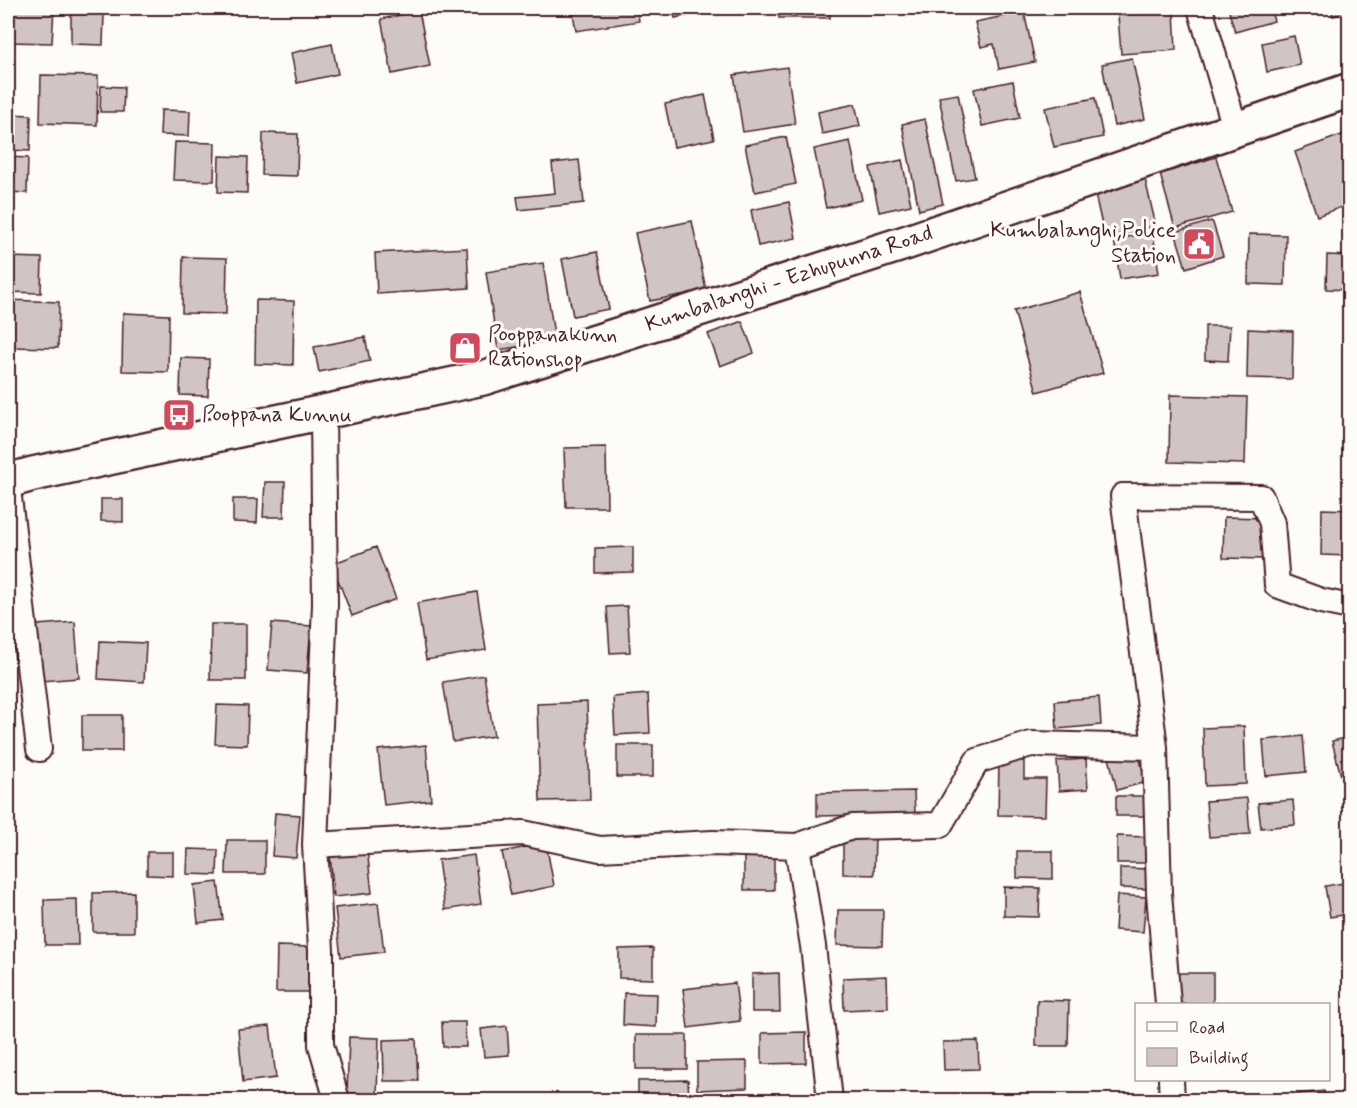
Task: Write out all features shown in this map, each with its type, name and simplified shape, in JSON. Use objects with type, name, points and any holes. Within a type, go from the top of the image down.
[{"type":"main road","name":"Kumbalanghi - Ezhupunna Road","points":[[8,482],[33,474],[483,378],[905,243],[1350,90]]},
{"type":"street","points":[[1200,8],[1235,128]]},
{"type":"street","points":[[323,412],[325,604],[315,845],[321,950],[321,1045],[337,1101]]},
{"type":"street","points":[[8,489],[39,749]]},
{"type":"street","points":[[1168,1003],[1159,893],[1155,747],[1123,496],[1261,497],[1272,523],[1277,585],[1321,601],[1350,607]]},
{"type":"street","points":[[315,845],[523,833],[600,849],[713,843],[797,846],[852,827],[940,825],[977,761],[1031,744],[1155,747]]},
{"type":"street","points":[[797,846],[813,946],[830,1101]]},
{"type":"street","points":[[1172,1081],[1172,1101]]},
{"type":"building","points":[[8,8],[54,8],[52,43],[8,42]]},
{"type":"building","points":[[182,8],[209,8],[208,14],[181,14]]},
{"type":"building","points":[[572,8],[637,8],[639,21],[576,31]]},
{"type":"building","points":[[672,8],[707,8],[708,11],[675,18]]},
{"type":"building","points":[[779,8],[830,8],[830,18],[779,18]]},
{"type":"building","points":[[1228,8],[1270,8],[1274,21],[1235,32]]},
{"type":"building","points":[[1331,8],[1350,8],[1350,12],[1333,16]]},
{"type":"building","points":[[419,11],[430,66],[392,74],[381,19]]},
{"type":"building","points":[[1174,11],[1176,50],[1121,54],[1118,15]]},
{"type":"building","points":[[1024,12],[1035,62],[999,69],[994,44],[981,47],[975,22]]},
{"type":"building","points":[[71,14],[104,14],[103,45],[71,44]]},
{"type":"building","points":[[1294,36],[1300,65],[1267,72],[1262,43]]},
{"type":"building","points":[[332,44],[338,74],[297,83],[291,53]]},
{"type":"building","points":[[1132,58],[1145,119],[1114,126],[1102,64]]},
{"type":"building","points":[[787,67],[795,124],[743,132],[734,75]]},
{"type":"building","points":[[41,75],[98,76],[97,125],[40,123]]},
{"type":"building","points":[[1013,81],[1020,118],[982,126],[974,89]]},
{"type":"building","points":[[101,86],[124,87],[123,112],[100,112]]},
{"type":"building","points":[[958,94],[975,178],[956,181],[939,97]]},
{"type":"building","points":[[705,95],[714,139],[674,147],[665,104]]},
{"type":"building","points":[[1095,98],[1103,137],[1054,147],[1045,108]]},
{"type":"building","points":[[855,104],[860,126],[822,134],[818,112]]},
{"type":"building","points":[[161,110],[190,111],[189,136],[160,135]]},
{"type":"building","points":[[8,114],[31,115],[30,151],[8,150]]},
{"type":"building","points":[[925,119],[943,204],[919,210],[902,124]]},
{"type":"building","points":[[263,133],[298,134],[297,176],[262,175]]},
{"type":"building","points":[[1347,133],[1350,140],[1350,204],[1317,216],[1295,152]]},
{"type":"building","points":[[786,137],[796,184],[755,192],[745,145]]},
{"type":"building","points":[[850,141],[862,200],[826,208],[814,149]]},
{"type":"building","points":[[175,142],[215,143],[214,181],[173,180]]},
{"type":"building","points":[[219,156],[248,157],[247,193],[218,192]]},
{"type":"building","points":[[8,157],[28,158],[27,193],[8,192]]},
{"type":"building","points":[[1216,157],[1232,212],[1175,228],[1160,174]]},
{"type":"building","points":[[579,160],[584,203],[519,210],[517,197],[555,193],[552,163]]},
{"type":"building","points":[[902,160],[911,205],[879,212],[870,167]]},
{"type":"building","points":[[1145,179],[1156,226],[1105,238],[1094,190]]},
{"type":"building","points":[[789,202],[796,238],[758,246],[751,210]]},
{"type":"building","points":[[692,221],[706,290],[650,301],[635,233]]},
{"type":"building","name":"Kumbalanghi,Police Station","points":[[1211,221],[1223,256],[1186,268],[1175,232]]},
{"type":"building","points":[[1153,233],[1159,273],[1120,279],[1114,239]]},
{"type":"building","points":[[1249,234],[1286,235],[1285,285],[1248,284]]},
{"type":"building","points":[[467,248],[469,288],[377,294],[375,253]]},
{"type":"building","points":[[597,252],[609,309],[573,316],[562,259]]},
{"type":"building","points":[[1327,255],[1350,256],[1350,290],[1326,289]]},
{"type":"building","points":[[8,257],[42,258],[41,293],[8,292]]},
{"type":"building","points":[[183,257],[227,258],[226,314],[182,313]]},
{"type":"building","points":[[543,263],[555,341],[498,350],[486,272]]},
{"type":"building","points":[[1080,292],[1103,373],[1037,392],[1014,311]]},
{"type":"building","points":[[8,300],[59,302],[58,348],[8,347]]},
{"type":"building","points":[[256,300],[294,301],[293,365],[255,364]]},
{"type":"building","points":[[123,313],[169,315],[168,372],[122,371]]},
{"type":"building","points":[[742,321],[754,353],[720,366],[708,334]]},
{"type":"building","points":[[1205,326],[1230,326],[1228,361],[1205,360]]},
{"type":"building","points":[[1248,329],[1293,331],[1292,379],[1247,378]]},
{"type":"building","points":[[365,337],[370,361],[319,372],[314,347]]},
{"type":"building","points":[[181,358],[209,359],[208,396],[180,395]]},
{"type":"building","points":[[1170,395],[1247,397],[1245,464],[1169,462]]},
{"type":"building","points":[[606,447],[607,507],[566,507],[564,448]]},
{"type":"building","points":[[265,482],[285,482],[284,517],[263,517]]},
{"type":"building","points":[[101,499],[123,499],[123,522],[101,521]]},
{"type":"building","points":[[233,499],[258,499],[257,523],[233,522]]},
{"type":"building","points":[[1322,509],[1350,510],[1350,556],[1321,555]]},
{"type":"building","points":[[1224,517],[1265,518],[1264,559],[1223,558]]},
{"type":"building","points":[[376,547],[396,599],[352,616],[332,564]]},
{"type":"building","points":[[633,547],[633,572],[595,573],[595,548]]},
{"type":"building","points":[[477,592],[486,650],[426,660],[417,603]]},
{"type":"building","points":[[627,606],[630,652],[610,653],[607,607]]},
{"type":"building","points":[[75,622],[79,678],[41,681],[37,625]]},
{"type":"building","points":[[272,623],[311,626],[307,673],[268,670]]},
{"type":"building","points":[[211,624],[246,624],[246,680],[210,680]]},
{"type":"building","points":[[100,641],[146,643],[144,682],[98,679]]},
{"type":"building","points":[[484,675],[494,736],[453,742],[443,682]]},
{"type":"building","points":[[648,694],[650,733],[615,735],[613,697]]},
{"type":"building","points":[[1099,697],[1101,725],[1057,729],[1055,701]]},
{"type":"building","points":[[587,702],[590,800],[540,801],[537,704]]},
{"type":"building","points":[[217,705],[248,706],[247,745],[215,744]]},
{"type":"building","points":[[82,715],[122,715],[122,751],[82,751]]},
{"type":"building","points":[[1244,726],[1246,784],[1205,786],[1203,728]]},
{"type":"building","points":[[1303,736],[1306,772],[1266,776],[1263,740]]},
{"type":"building","points":[[1350,737],[1350,774],[1341,776],[1332,741]]},
{"type":"building","points":[[426,745],[431,800],[384,805],[378,750]]},
{"type":"building","points":[[617,745],[653,745],[653,777],[617,777]]},
{"type":"building","points":[[1137,749],[1146,782],[1117,790],[1109,758]]},
{"type":"building","points":[[1086,759],[1088,789],[1059,791],[1057,761]]},
{"type":"building","points":[[999,760],[1024,761],[1024,779],[1046,779],[1045,816],[998,815]]},
{"type":"building","points":[[914,791],[915,814],[817,816],[817,793]]},
{"type":"building","points":[[1116,796],[1149,796],[1149,816],[1116,816]]},
{"type":"building","points":[[1247,798],[1250,834],[1209,837],[1206,801]]},
{"type":"building","points":[[1293,800],[1295,825],[1261,828],[1258,803]]},
{"type":"building","points":[[275,813],[300,815],[296,858],[272,856]]},
{"type":"building","points":[[843,836],[875,836],[874,875],[843,874]]},
{"type":"building","points":[[1117,836],[1148,837],[1147,863],[1117,863]]},
{"type":"building","points":[[227,840],[265,840],[265,874],[226,874]]},
{"type":"building","points":[[546,843],[554,886],[511,895],[502,852]]},
{"type":"building","points":[[188,849],[218,850],[217,875],[187,874]]},
{"type":"building","points":[[367,849],[372,893],[334,897],[330,854]]},
{"type":"building","points":[[1017,851],[1053,851],[1053,879],[1017,878]]},
{"type":"building","points":[[147,852],[173,852],[173,876],[147,875]]},
{"type":"building","points":[[744,852],[774,852],[774,890],[744,890]]},
{"type":"building","points":[[474,855],[481,904],[445,910],[438,860]]},
{"type":"building","points":[[1120,868],[1151,869],[1150,889],[1120,888]]},
{"type":"building","points":[[218,882],[223,920],[198,923],[194,885]]},
{"type":"building","points":[[1350,882],[1350,914],[1330,917],[1325,886]]},
{"type":"building","points":[[1004,887],[1040,888],[1039,917],[1004,916]]},
{"type":"building","points":[[134,892],[134,932],[93,932],[93,893]]},
{"type":"building","points":[[1117,895],[1146,897],[1143,932],[1115,930]]},
{"type":"building","points":[[77,899],[78,945],[45,945],[44,900]]},
{"type":"building","points":[[378,903],[384,952],[341,957],[335,908]]},
{"type":"building","points":[[838,910],[883,910],[882,946],[837,945]]},
{"type":"building","points":[[277,946],[311,947],[310,992],[276,992]]},
{"type":"building","points":[[653,948],[653,979],[619,978],[619,949]]},
{"type":"building","points":[[779,973],[780,1012],[752,1012],[752,974]]},
{"type":"building","points":[[1174,973],[1213,973],[1213,1003],[1175,1003]]},
{"type":"building","points":[[887,976],[888,1008],[844,1010],[843,978]]},
{"type":"building","points":[[735,983],[740,1021],[688,1028],[683,989]]},
{"type":"building","points":[[624,993],[657,994],[656,1027],[623,1025]]},
{"type":"building","points":[[1037,1000],[1069,1001],[1068,1046],[1036,1046]]},
{"type":"building","points":[[442,1022],[465,1022],[466,1047],[443,1047]]},
{"type":"building","points":[[270,1026],[276,1078],[243,1082],[238,1029]]},
{"type":"building","points":[[507,1026],[509,1055],[484,1057],[481,1029]]},
{"type":"building","points":[[806,1032],[806,1063],[762,1064],[762,1033]]},
{"type":"building","points":[[636,1035],[687,1035],[687,1069],[636,1069]]},
{"type":"building","points":[[349,1037],[379,1038],[377,1094],[347,1093]]},
{"type":"building","points":[[416,1039],[418,1081],[384,1081],[383,1040]]},
{"type":"building","points":[[978,1041],[979,1069],[944,1070],[943,1042]]},
{"type":"building","points":[[747,1061],[747,1088],[697,1090],[697,1062]]},
{"type":"building","points":[[688,1080],[689,1100],[638,1100],[638,1081]]},
{"type":"building","points":[[1324,1091],[1325,1100],[1282,1100],[1282,1096]]},
{"type":"place","name":"Kumbalanghi,Police Station","points":[[1199,244]]},
{"type":"place","name":"Pooppanakunn Rationshop","points":[[465,348]]},
{"type":"place","name":"Pooppana Kunnu","points":[[179,415]]}]
